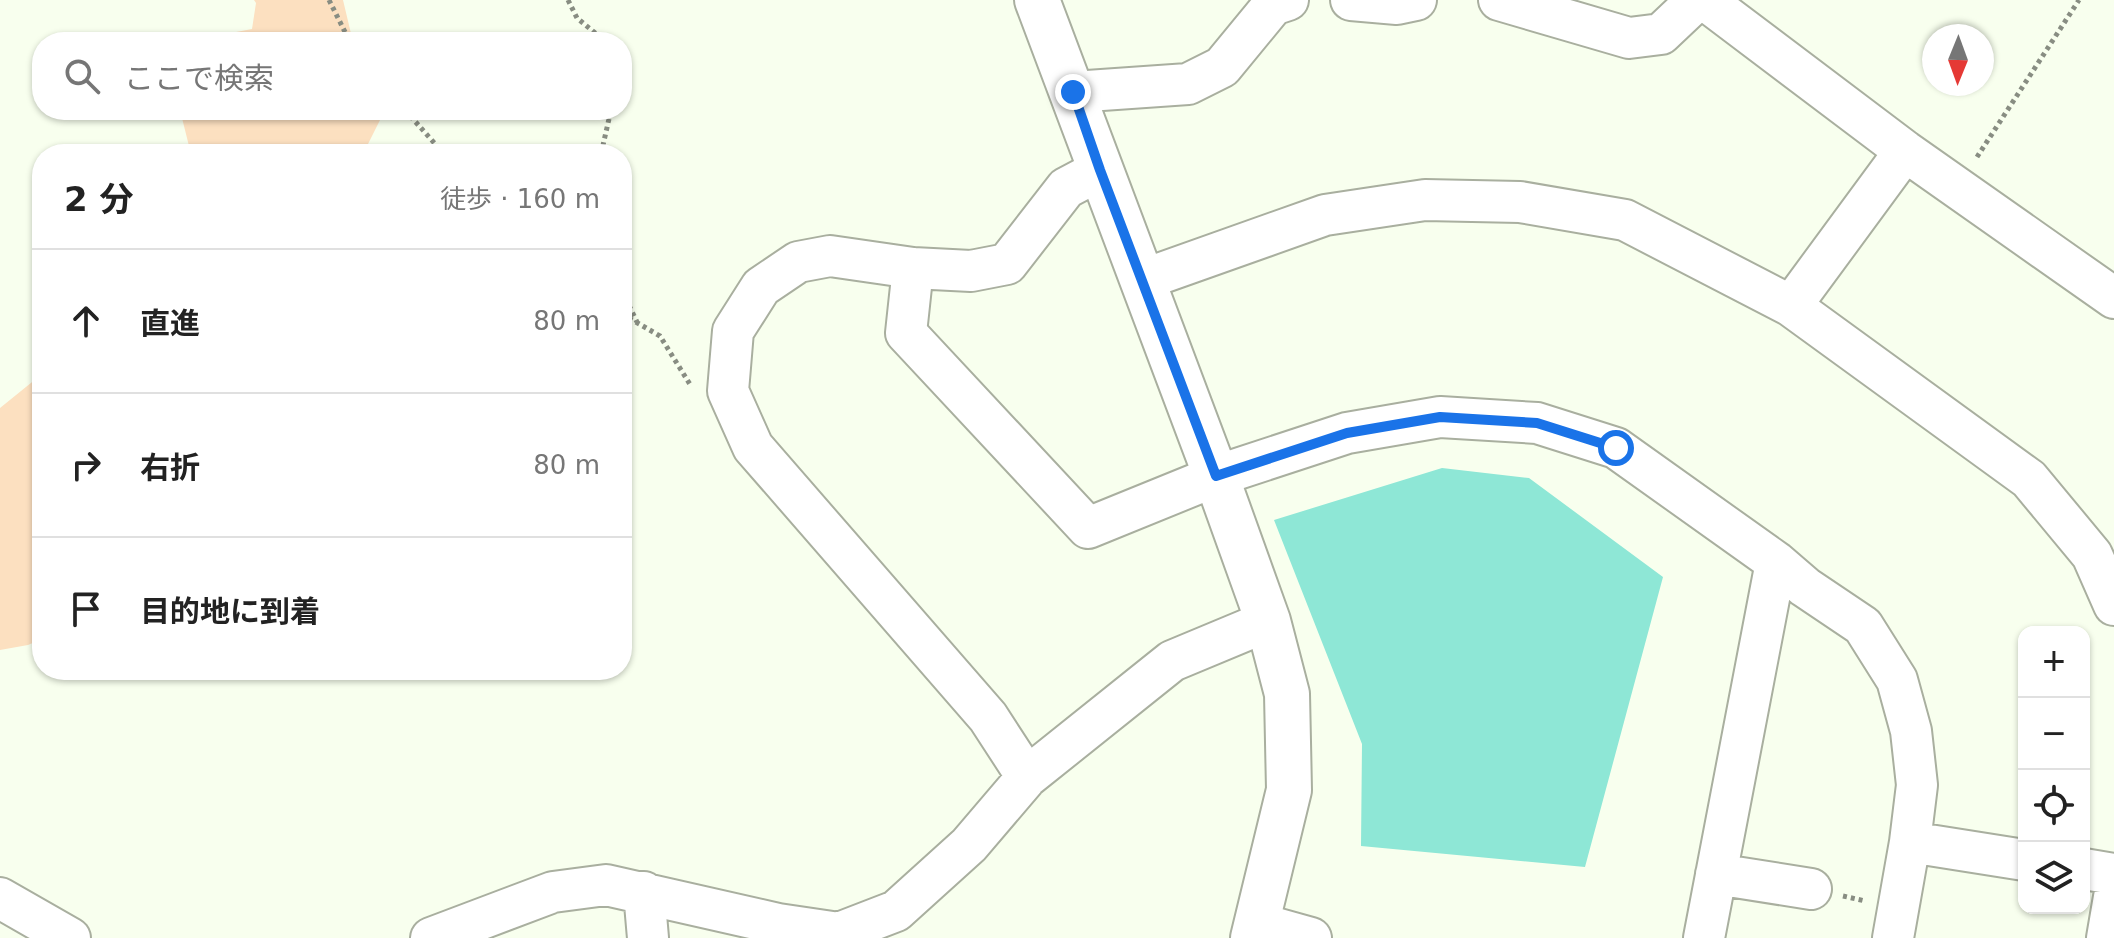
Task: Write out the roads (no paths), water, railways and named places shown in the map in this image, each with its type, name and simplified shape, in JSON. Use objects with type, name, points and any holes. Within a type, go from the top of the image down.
[{"type":"street","points":[[1037,0],[1216,476],[1268,621],[1287,694],[1289,790],[1255,930],[1311,938]]},
{"type":"street","points":[[1073,92],[1188,84],[1222,67],[1273,5],[1288,0]]},
{"type":"street","points":[[1351,0],[1397,4],[1416,0]]},
{"type":"street","points":[[1499,0],[1629,38],[1661,34],[1697,0]]},
{"type":"street","points":[[1705,0],[1905,151],[2114,298]]},
{"type":"street","points":[[1791,306],[1905,151]]},
{"type":"street","points":[[1027,777],[988,717],[753,447],[728,391],[733,331],[761,287],[798,262],[830,256],[913,268],[971,271],[1007,264],[1066,188],[1100,170]]},
{"type":"street","points":[[1142,280],[1325,215],[1425,200],[1520,202],[1625,220],[1791,306],[2029,479],[2092,555],[2114,605]]},
{"type":"street","points":[[913,268],[906,333],[1088,528],[1216,476],[1347,433],[1440,417],[1537,423],[1616,448],[1863,626],[1897,680],[1911,731],[1917,785],[1893,938]]},
{"type":"street","points":[[1704,938],[1776,562]]},
{"type":"street","points":[[431,938],[553,892],[606,885],[778,924],[839,933],[896,911],[969,845],[1027,777],[1172,661],[1268,621]]},
{"type":"street","points":[[1910,842],[2018,859]]},
{"type":"street","points":[[2090,870],[2114,874]]},
{"type":"street","points":[[1716,874],[1811,889]]},
{"type":"street","points":[[644,892],[648,938]]},
{"type":"street","points":[[2107,938],[2114,897]]},
{"type":"street","points":[[0,898],[70,938]]},
{"type":"water","points":[[1442,468],[1529,478],[1663,577],[1585,867],[1361,846],[1362,744],[1274,520]]}]
